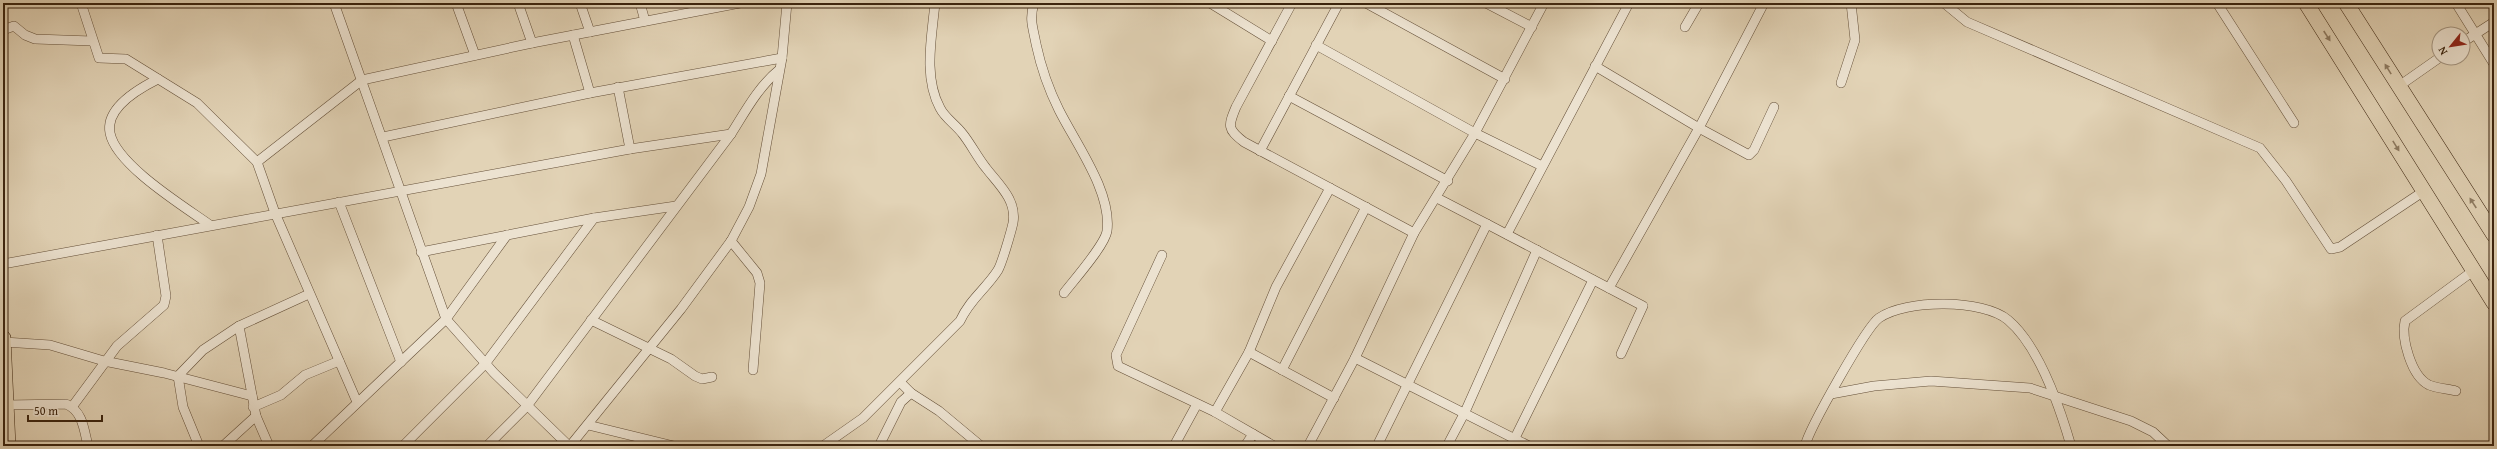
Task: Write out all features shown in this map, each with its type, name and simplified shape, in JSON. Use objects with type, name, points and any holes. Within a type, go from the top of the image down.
[{"type":"main road","points":[[2306,3],[2494,303]]},
{"type":"main road","points":[[2346,3],[2492,230]]},
{"type":"main road","points":[[3,340],[8,446]]},
{"type":"street","points":[[81,3],[92,41],[97,54],[101,59],[126,60],[197,103],[257,162],[275,213],[357,402]]},
{"type":"street","points":[[334,3],[383,137],[421,252],[446,319],[485,364],[570,446],[650,348],[731,242],[749,207],[761,174],[782,58],[788,3]]},
{"type":"street","points":[[456,3],[475,55]]},
{"type":"street","points":[[518,3],[532,43]]},
{"type":"street","points":[[580,3],[590,32]]},
{"type":"street","points":[[640,3],[645,21]]},
{"type":"street","points":[[257,162],[362,80],[532,43],[645,21],[704,6],[740,3]]},
{"type":"street","points":[[822,446],[863,418],[901,383],[960,321],[968,303],[999,268],[1013,223],[1012,210],[1007,194],[986,168],[962,133],[946,117],[940,108],[933,89],[930,68],[935,3]]},
{"type":"street","points":[[1034,3],[1030,18],[1045,75],[1059,109],[1097,182],[1106,212],[1107,232],[1095,252],[1064,293]]},
{"type":"street","points":[[1210,3],[1272,41]]},
{"type":"street","points":[[1292,3],[1229,123],[1234,135],[1260,151],[1414,233]]},
{"type":"street","points":[[1260,151],[1339,3]]},
{"type":"street","points":[[1366,3],[1505,79]]},
{"type":"street","points":[[1486,3],[1532,26]]},
{"type":"street","points":[[1308,446],[1355,358],[1414,233],[1448,181],[1505,79],[1544,3]]},
{"type":"street","points":[[1507,234],[1629,3]]},
{"type":"street","points":[[1685,27],[1699,3]]},
{"type":"street","points":[[1610,288],[1699,128],[1764,3]]},
{"type":"street","points":[[1841,83],[1855,40],[1851,3]]},
{"type":"street","points":[[1944,3],[1967,22],[2260,148],[2286,181],[2331,249],[2340,247],[2424,191]]},
{"type":"street","points":[[2217,3],[2294,124]]},
{"type":"street","points":[[2456,3],[2494,64]]},
{"type":"street","points":[[2471,37],[2494,22]]},
{"type":"street","points":[[3,30],[14,26],[25,35],[35,39],[92,41]]},
{"type":"street","points":[[573,35],[590,93]]},
{"type":"street","points":[[1316,45],[1475,133],[1542,166]]},
{"type":"street","points":[[383,137],[618,87],[782,58]]},
{"type":"street","points":[[2398,86],[2431,63]]},
{"type":"street","points":[[1595,66],[1742,153],[1749,154],[1754,150],[1774,107]]},
{"type":"street","points":[[487,446],[527,406],[731,134],[762,86],[779,70]]},
{"type":"street","points":[[158,80],[138,89],[122,104],[112,120],[110,132],[114,144],[151,185],[210,225]]},
{"type":"street","points":[[618,87],[630,149]]},
{"type":"street","points":[[1289,96],[1448,181]]},
{"type":"street","points":[[3,264],[630,149],[731,134]]},
{"type":"street","points":[[1215,412],[1249,352],[1276,287],[1330,188]]},
{"type":"street","points":[[1437,198],[1643,306],[1621,354]]},
{"type":"street","points":[[339,202],[401,362]]},
{"type":"street","points":[[421,252],[594,218],[676,206]]},
{"type":"street","points":[[1282,370],[1366,207]]},
{"type":"street","points":[[403,446],[485,364],[594,218]]},
{"type":"street","points":[[1377,446],[1487,224]]},
{"type":"street","points":[[72,407],[104,361],[117,346],[164,306],[166,296],[157,235]]},
{"type":"street","points":[[312,446],[446,319],[507,235]]},
{"type":"street","points":[[731,242],[757,273],[760,283],[753,370]]},
{"type":"street","points":[[1446,446],[1465,412],[1537,250]]},
{"type":"street","points":[[1162,255],[1116,355],[1118,366],[1215,412],[1274,446]]},
{"type":"street","points":[[2456,390],[2428,384],[2418,374],[2405,348],[2403,331],[2405,321],[2473,271]]},
{"type":"street","points":[[1513,442],[1593,280]]},
{"type":"street","points":[[178,376],[203,350],[239,326],[309,294]]},
{"type":"street","points":[[1805,446],[1807,437],[1831,394],[1869,330],[1879,318],[1910,306],[1962,305],[1993,312],[2015,327],[2025,340],[2056,396],[2071,446]]},
{"type":"street","points":[[592,320],[650,348],[695,376],[702,379],[712,377]]},
{"type":"street","points":[[239,326],[254,412],[269,446]]},
{"type":"street","points":[[3,340],[50,345],[104,361],[178,376],[252,396]]},
{"type":"street","points":[[1249,352],[1334,398]]},
{"type":"street","points":[[1355,358],[1409,383],[1465,412],[1513,442],[1529,446]]},
{"type":"street","points":[[223,446],[254,412],[281,395],[305,375],[339,361]]},
{"type":"street","points":[[178,376],[183,407],[199,446]]},
{"type":"street","points":[[1831,394],[1874,386],[1931,381],[2030,388],[2131,421],[2153,432],[2168,446]]},
{"type":"street","points":[[901,383],[911,393],[939,412],[981,446]]},
{"type":"street","points":[[879,446],[899,404],[911,393]]},
{"type":"street","points":[[6,412],[66,404],[78,412],[88,446]]},
{"type":"street","points":[[1174,446],[1197,404]]},
{"type":"street","points":[[588,425],[674,446]]},
{"type":"street","points":[[1245,446],[1253,434]]}]
